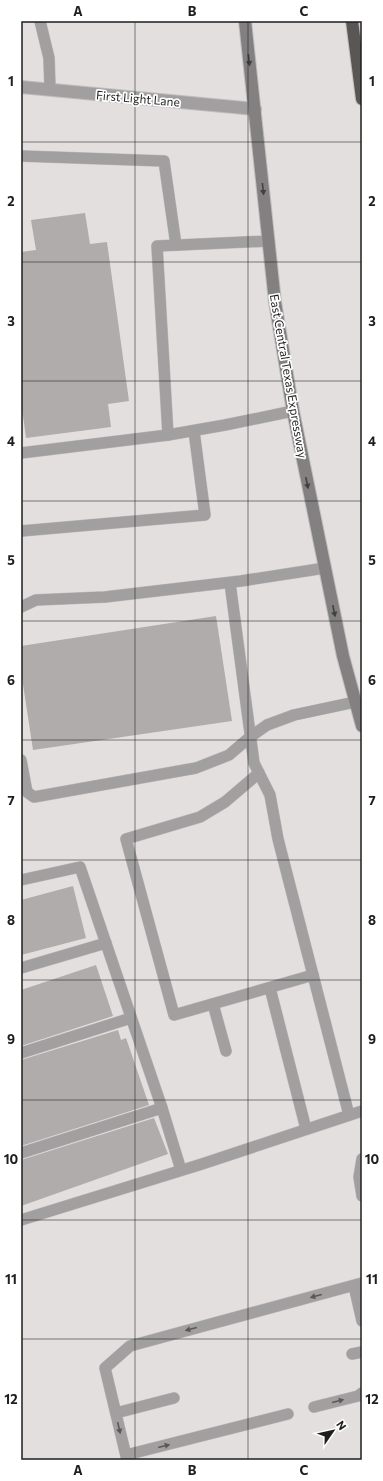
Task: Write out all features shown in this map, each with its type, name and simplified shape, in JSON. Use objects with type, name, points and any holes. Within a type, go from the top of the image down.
[{"type":"highway","points":[[352,21],[362,99]]},
{"type":"main road","name":"East Central Texas Expressway","points":[[244,21],[276,302],[293,411],[343,656],[362,726]]},
{"type":"street","name":"First Light Lane","points":[[21,86],[255,108]]},
{"type":"lane","points":[[40,21],[49,58],[50,89]]},
{"type":"lane","points":[[21,156],[164,161],[176,245]]},
{"type":"lane","points":[[168,435],[157,246],[269,241]]},
{"type":"lane","points":[[21,453],[194,431],[293,411]]},
{"type":"lane","points":[[21,531],[205,515],[194,431]]},
{"type":"lane","points":[[21,607],[36,600],[105,596],[230,582],[325,568]]},
{"type":"lane","points":[[230,582],[254,763],[270,795],[278,839],[349,1115]]},
{"type":"lane","points":[[21,760],[27,792],[34,797],[196,768],[229,755],[267,725],[294,715],[356,702]]},
{"type":"lane","points":[[258,772],[225,802],[200,817],[126,839],[174,1015],[313,975]]},
{"type":"lane","points":[[21,880],[80,867],[162,1108],[181,1170]]},
{"type":"lane","points":[[21,968],[106,943]]},
{"type":"lane","points":[[270,988],[306,1129]]},
{"type":"lane","points":[[212,1004],[226,1051]]},
{"type":"lane","points":[[21,1053],[131,1018]]},
{"type":"lane","points":[[21,1153],[162,1108]]},
{"type":"lane","points":[[21,1220],[362,1111]]},
{"type":"lane","points":[[362,1159],[359,1177],[362,1196]]},
{"type":"lane","points":[[288,1414],[126,1458],[105,1368],[130,1346],[358,1284],[362,1321]]},
{"type":"lane","points":[[314,1407],[358,1396],[362,1393]]},
{"type":"lane","points":[[116,1413],[174,1398]]},
{"type":"building","points":[[85,213],[90,244],[107,242],[129,401],[108,404],[111,427],[26,438],[21,401],[21,252],[36,250],[31,220]]},
{"type":"building","points":[[216,616],[232,721],[33,750],[21,671],[21,646]]},
{"type":"building","points":[[73,886],[86,938],[21,955],[21,900]]},
{"type":"building","points":[[96,965],[113,1016],[21,1046],[21,990]]},
{"type":"building","points":[[118,1030],[121,1040],[126,1038],[149,1105],[21,1146],[21,1060]]},
{"type":"building","points":[[154,1118],[168,1154],[21,1206],[21,1160]]}]
